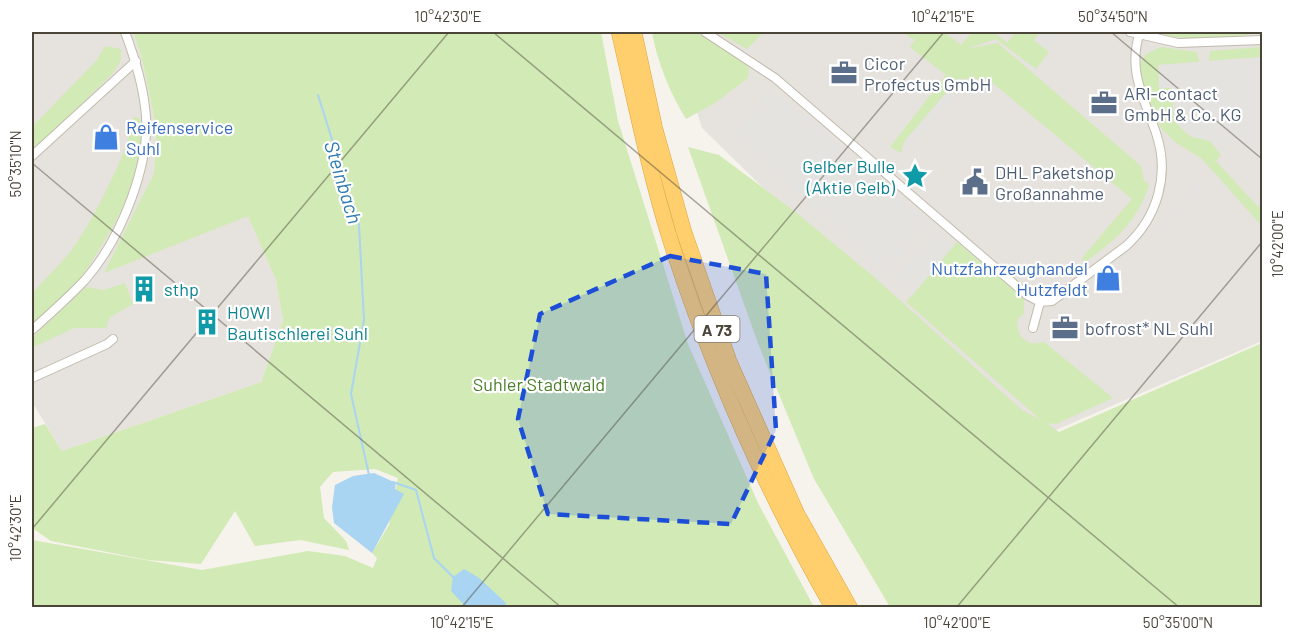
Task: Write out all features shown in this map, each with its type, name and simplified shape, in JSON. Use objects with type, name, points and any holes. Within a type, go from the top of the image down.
[{"type":"highway","name":"A 73","points":[[619,32],[670,238],[717,372],[787,528],[833,608]]},
{"type":"highway","name":"A 73","points":[[634,32],[655,129],[684,232],[729,361],[797,514],[850,608]]},
{"type":"street","points":[[32,330],[87,278],[112,237],[136,190],[146,136],[146,107],[135,61],[125,32]]},
{"type":"street","points":[[705,32],[769,73],[964,243],[1027,295],[1040,302],[1052,301],[1126,246],[1137,236],[1155,206],[1160,190],[1161,156],[1137,81],[1137,33],[1178,43],[1263,40]]},
{"type":"street","points":[[32,156],[135,61]]},
{"type":"street","points":[[1033,328],[1040,302]]},
{"type":"street","points":[[32,378],[107,344],[113,339]]},
{"type":"highlighted area","points":[[670,256],[766,274],[776,430],[731,524],[548,514],[518,419],[540,314]]},
{"type":"shaded area","points":[[32,32],[133,32],[142,59],[156,127],[154,173],[105,272],[248,215],[276,280],[283,321],[261,382],[62,451],[32,402]]},
{"type":"shaded area","points":[[672,32],[1262,32],[1262,341],[1042,436],[868,290],[702,128]]},
{"type":"shaded area","points":[[1040,32],[1065,32],[1049,52],[1034,40]]},
{"type":"shaded area","points":[[1262,57],[1262,146],[1227,145],[1192,137],[1174,121],[1172,88],[1159,88],[1158,65]]},
{"type":"shaded area","points":[[958,79],[965,85],[911,148],[904,142]]},
{"type":"shaded area","points":[[772,88],[930,223],[884,272],[732,135]]},
{"type":"shaded area","points":[[1196,183],[1202,188],[1162,233],[1158,229]]},
{"type":"shaded area","points":[[935,229],[953,246],[913,295],[894,278]]},
{"type":"green space","name":"Suhler Stadtwald","points":[[133,32],[601,32],[618,121],[688,344],[758,503],[814,607],[32,607],[32,540],[202,570],[308,551],[345,556],[373,568],[377,558],[372,553],[389,525],[398,478],[375,469],[333,472],[320,487],[324,518],[346,541],[349,550],[300,540],[255,546],[235,511],[201,564],[148,560],[51,541],[32,528],[32,428],[45,424],[62,451],[261,382],[283,321],[276,280],[248,216],[104,273],[154,173],[156,127],[142,59]]},
{"type":"green space","points":[[652,32],[697,32],[744,61],[749,69],[748,78],[715,103],[686,119],[665,77]]},
{"type":"green space","points":[[717,32],[764,32],[747,49]]},
{"type":"green space","points":[[901,32],[944,32],[961,45],[972,32],[994,32],[1007,43],[1016,32],[1040,32],[1034,40],[1049,52],[1036,69],[996,39],[966,49],[998,43],[1141,166],[1144,181],[1149,184],[1145,197],[1132,219],[1116,238],[1085,262],[1081,259],[1132,199],[988,79],[958,79],[904,142],[901,153],[890,147],[946,75],[910,47],[915,40]]},
{"type":"green space","points":[[1158,32],[1258,32],[1238,36],[1192,38]]},
{"type":"green space","points":[[105,46],[121,49],[121,60],[113,73],[32,152],[32,127],[96,61]]},
{"type":"green space","points":[[1161,47],[1197,52],[1199,62],[1159,65],[1172,88],[1174,121],[1188,135],[1204,133],[1221,155],[1216,161],[1258,207],[1262,204],[1262,226],[1202,159],[1175,142],[1161,128],[1145,98],[1140,64],[1146,54]]},
{"type":"green space","points":[[1262,47],[1262,57],[1209,61],[1210,51]]},
{"type":"green space","points":[[133,117],[140,118],[143,154],[132,189],[111,230],[82,277],[32,326],[32,294],[70,252],[88,225],[125,148]]},
{"type":"green space","points":[[688,147],[719,155],[798,214],[874,277],[1022,410],[1041,420],[906,302],[957,242],[1024,298],[1024,313],[1017,320],[1017,326],[1024,339],[1032,343],[1044,342],[1113,398],[1056,424],[1046,423],[1059,432],[1262,343],[1262,607],[890,607],[814,479],[759,346]]},
{"type":"green space","points":[[125,283],[133,304],[110,317],[106,328],[74,328],[32,348],[32,338],[86,287],[104,290]]},
{"type":"water","points":[[374,473],[396,483],[395,489],[404,494],[372,553],[334,523],[332,507],[335,485],[353,476]]},
{"type":"water","points":[[464,569],[479,578],[506,603],[505,607],[466,607],[451,591],[453,577]]},
{"type":"waterway","name":"Steinbach","points":[[318,95],[359,225],[364,320],[351,394],[369,475]]},
{"type":"waterway","name":"Steinbach","points":[[393,482],[416,490],[434,558],[455,579]]},
{"type":"place","name":"Cicor Profectus GmbH","points":[[844,73]]},
{"type":"place","name":"ARI-contact GmbH & Co. KG","points":[[1104,103]]},
{"type":"place","name":"Reifenservice Suhl","points":[[106,137]]},
{"type":"place","name":"Gelber Bulle (Aktie Gelb)","points":[[915,176]]},
{"type":"place","name":"DHL Paketshop Großannahme","points":[[975,182]]},
{"type":"place","name":"Nutzfahrzeughandel Hutzfeldt","points":[[1108,278]]},
{"type":"place","name":"sthp","points":[[144,289]]},
{"type":"place","name":"HOWI Bautischlerei Suhl","points":[[207,322]]},
{"type":"place","name":"bofrost* NL Suhl","points":[[1065,328]]}]
